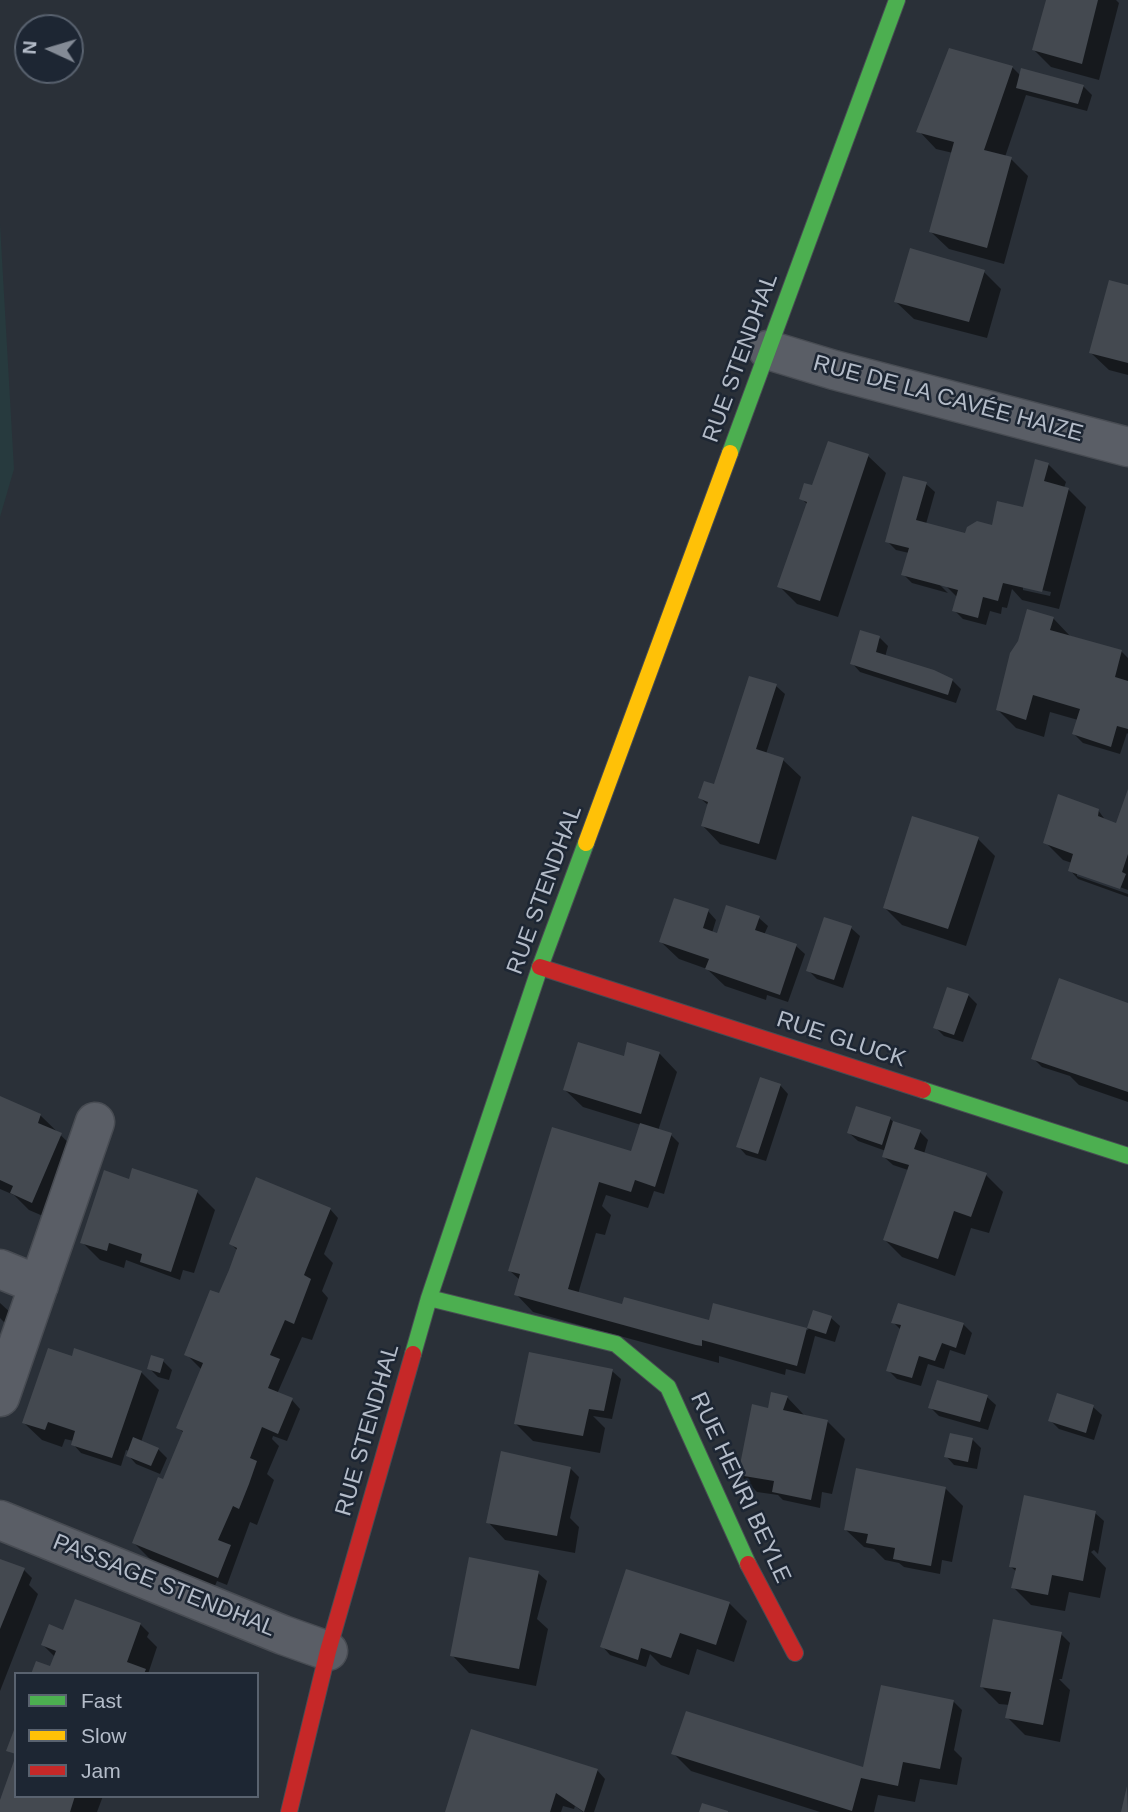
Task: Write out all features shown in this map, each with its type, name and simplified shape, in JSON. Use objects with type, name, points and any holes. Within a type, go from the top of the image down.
[{"type":"street","name":"RUE STENDHAL","points":[[289,1812],[328,1651],[429,1298],[540,967],[897,0]]},
{"type":"street","name":"RUE DE LA CAVÉE HAIZE","points":[[768,350],[834,370],[1128,447]]},
{"type":"street","name":"RUE GLUCK","points":[[540,967],[1128,1156]]},
{"type":"street","points":[[0,1397],[95,1122]]},
{"type":"street","points":[[0,1269],[39,1285]]},
{"type":"street","name":"RUE HENRI BEYLE","points":[[429,1298],[616,1344],[668,1387],[747,1562],[795,1653]]},
{"type":"street","name":"PASSAGE STENDHAL","points":[[0,1520],[328,1651]]},
{"type":"green space","points":[[0,224],[14,469],[0,517]]},
{"type":"building","points":[[1046,0],[1098,0],[1082,64],[1032,50]]},
{"type":"building","points":[[949,48],[1013,66],[984,150],[1012,157],[987,248],[929,232],[954,142],[916,132]]},
{"type":"building","points":[[1021,68],[1084,85],[1078,104],[1016,88]]},
{"type":"building","points":[[910,248],[985,270],[969,322],[894,302]]},
{"type":"building","points":[[1109,280],[1128,285],[1128,363],[1089,353]]},
{"type":"building","points":[[828,441],[869,454],[820,601],[777,587],[807,502],[799,499],[804,483],[812,485]]},
{"type":"building","points":[[1035,459],[1049,463],[1044,481],[1069,488],[1042,592],[1003,583],[998,601],[983,597],[978,618],[952,611],[958,590],[901,575],[909,548],[885,542],[903,476],[927,482],[916,520],[965,533],[967,527],[977,521],[992,525],[997,501],[1023,507]]},
{"type":"building","points":[[1027,609],[1054,617],[1050,630],[1122,650],[1115,677],[1128,681],[1128,729],[1117,726],[1111,747],[1072,734],[1080,709],[1033,695],[1026,720],[996,710],[1010,653],[1018,641]]},
{"type":"building","points":[[860,630],[880,636],[876,652],[934,670],[953,679],[948,695],[850,664]]},
{"type":"building","points":[[749,676],[777,684],[756,749],[784,758],[759,844],[701,826],[708,802],[698,798],[704,781],[714,784]]},
{"type":"building","points":[[1128,789],[1128,854],[1122,872],[1126,874],[1120,889],[1068,871],[1073,854],[1043,843],[1058,794],[1099,809],[1098,816],[1116,823]]},
{"type":"building","points":[[912,816],[979,837],[948,929],[883,908]]},
{"type":"building","points":[[674,898],[709,909],[703,928],[717,933],[726,905],[760,916],[755,930],[797,944],[780,995],[705,969],[709,959],[659,942]]},
{"type":"building","points":[[824,917],[852,926],[834,980],[806,971]]},
{"type":"building","points":[[1059,978],[1128,1003],[1128,1092],[1031,1059]]},
{"type":"building","points":[[947,987],[969,994],[954,1035],[933,1028]]},
{"type":"building","points":[[578,1042],[624,1056],[627,1042],[660,1052],[641,1114],[563,1090]]},
{"type":"building","points":[[760,1077],[781,1084],[758,1154],[736,1147]]},
{"type":"building","points":[[0,1096],[41,1114],[38,1123],[62,1133],[32,1203],[10,1193],[13,1186],[0,1180]]},
{"type":"building","points":[[856,1106],[891,1117],[882,1145],[847,1133]]},
{"type":"building","points":[[893,1121],[921,1130],[914,1149],[987,1173],[971,1217],[954,1211],[938,1259],[883,1240],[909,1165],[882,1157]]},
{"type":"building","points":[[640,1123],[672,1133],[655,1187],[635,1180],[631,1192],[599,1182],[568,1289],[622,1304],[624,1297],[709,1320],[713,1303],[807,1328],[797,1366],[702,1340],[702,1346],[696,1345],[514,1295],[520,1274],[508,1271],[552,1127],[631,1151]]},
{"type":"building","points":[[132,1168],[198,1190],[171,1272],[140,1262],[142,1254],[109,1243],[107,1251],[80,1243],[104,1170],[129,1179]]},
{"type":"building","points":[[256,1177],[331,1208],[304,1275],[311,1279],[294,1324],[285,1320],[270,1355],[280,1359],[268,1388],[293,1398],[278,1434],[262,1427],[250,1458],[257,1461],[249,1484],[239,1509],[233,1506],[218,1540],[231,1545],[218,1578],[132,1543],[158,1477],[163,1479],[183,1431],[176,1428],[203,1363],[184,1355],[210,1290],[219,1293],[229,1270],[237,1248],[229,1244]]},
{"type":"building","points":[[898,1303],[964,1323],[956,1348],[942,1343],[935,1361],[919,1356],[912,1378],[886,1371],[901,1325],[891,1323]]},
{"type":"building","points":[[813,1310],[832,1316],[826,1334],[807,1328]]},
{"type":"building","points":[[48,1348],[72,1356],[74,1348],[142,1371],[112,1458],[71,1445],[75,1431],[48,1422],[45,1430],[22,1423]]},
{"type":"building","points":[[529,1352],[613,1369],[604,1411],[589,1409],[583,1436],[514,1424]]},
{"type":"building","points":[[151,1355],[164,1359],[160,1373],[147,1369]]},
{"type":"building","points":[[937,1380],[988,1395],[980,1422],[928,1408]]},
{"type":"building","points":[[771,1392],[788,1396],[783,1410],[828,1420],[811,1500],[772,1492],[774,1481],[738,1475],[752,1404],[768,1408]]},
{"type":"building","points":[[1057,1393],[1094,1405],[1086,1433],[1048,1421]]},
{"type":"building","points":[[950,1433],[973,1438],[968,1462],[944,1457]]},
{"type":"building","points":[[133,1437],[159,1448],[151,1466],[126,1456]]},
{"type":"building","points":[[501,1451],[571,1467],[557,1536],[486,1523]]},
{"type":"building","points":[[856,1468],[946,1487],[931,1566],[893,1559],[895,1548],[866,1543],[868,1534],[844,1530]]},
{"type":"building","points":[[1024,1495],[1096,1511],[1083,1581],[1052,1575],[1048,1595],[1011,1588],[1016,1568],[1009,1567]]},
{"type":"building","points":[[469,1557],[539,1571],[519,1669],[450,1656]]},
{"type":"building","points":[[0,1559],[25,1568],[0,1629]]},
{"type":"building","points":[[626,1569],[730,1602],[716,1645],[680,1633],[671,1658],[641,1648],[638,1660],[600,1647]]},
{"type":"building","points":[[75,1599],[141,1623],[127,1662],[146,1669],[145,1672],[32,1672],[36,1661],[50,1666],[56,1651],[41,1645],[49,1624],[63,1630]]},
{"type":"building","points":[[993,1619],[1062,1632],[1043,1725],[1005,1718],[1011,1692],[980,1687]]},
{"type":"building","points":[[881,1685],[954,1700],[940,1769],[903,1762],[898,1786],[861,1778],[852,1811],[671,1754],[686,1711],[863,1767]]},
{"type":"building","points":[[471,1729],[598,1769],[584,1812],[556,1793],[550,1812],[445,1812]]},
{"type":"building","points":[[14,1730],[14,1753],[6,1751]]},
{"type":"building","points":[[14,1761],[14,1798],[74,1798],[70,1812],[0,1812],[0,1800]]},
{"type":"building","points":[[1127,1786],[1128,1812],[1121,1812]]},
{"type":"building","points":[[702,1803],[728,1811],[728,1812],[699,1812]]},
{"type":"traffic: fast","points":[[730,453],[897,0]]},
{"type":"traffic: fast","points":[[413,1354],[429,1298],[540,967],[586,843]]},
{"type":"traffic: fast","points":[[923,1090],[1128,1156]]},
{"type":"traffic: fast","points":[[429,1298],[616,1344],[668,1387],[748,1564]]},
{"type":"traffic: slow","points":[[586,843],[730,453]]},
{"type":"traffic: jam","points":[[540,967],[923,1090]]},
{"type":"traffic: jam","points":[[289,1812],[328,1651],[413,1354]]},
{"type":"traffic: jam","points":[[748,1564],[795,1653]]}]
